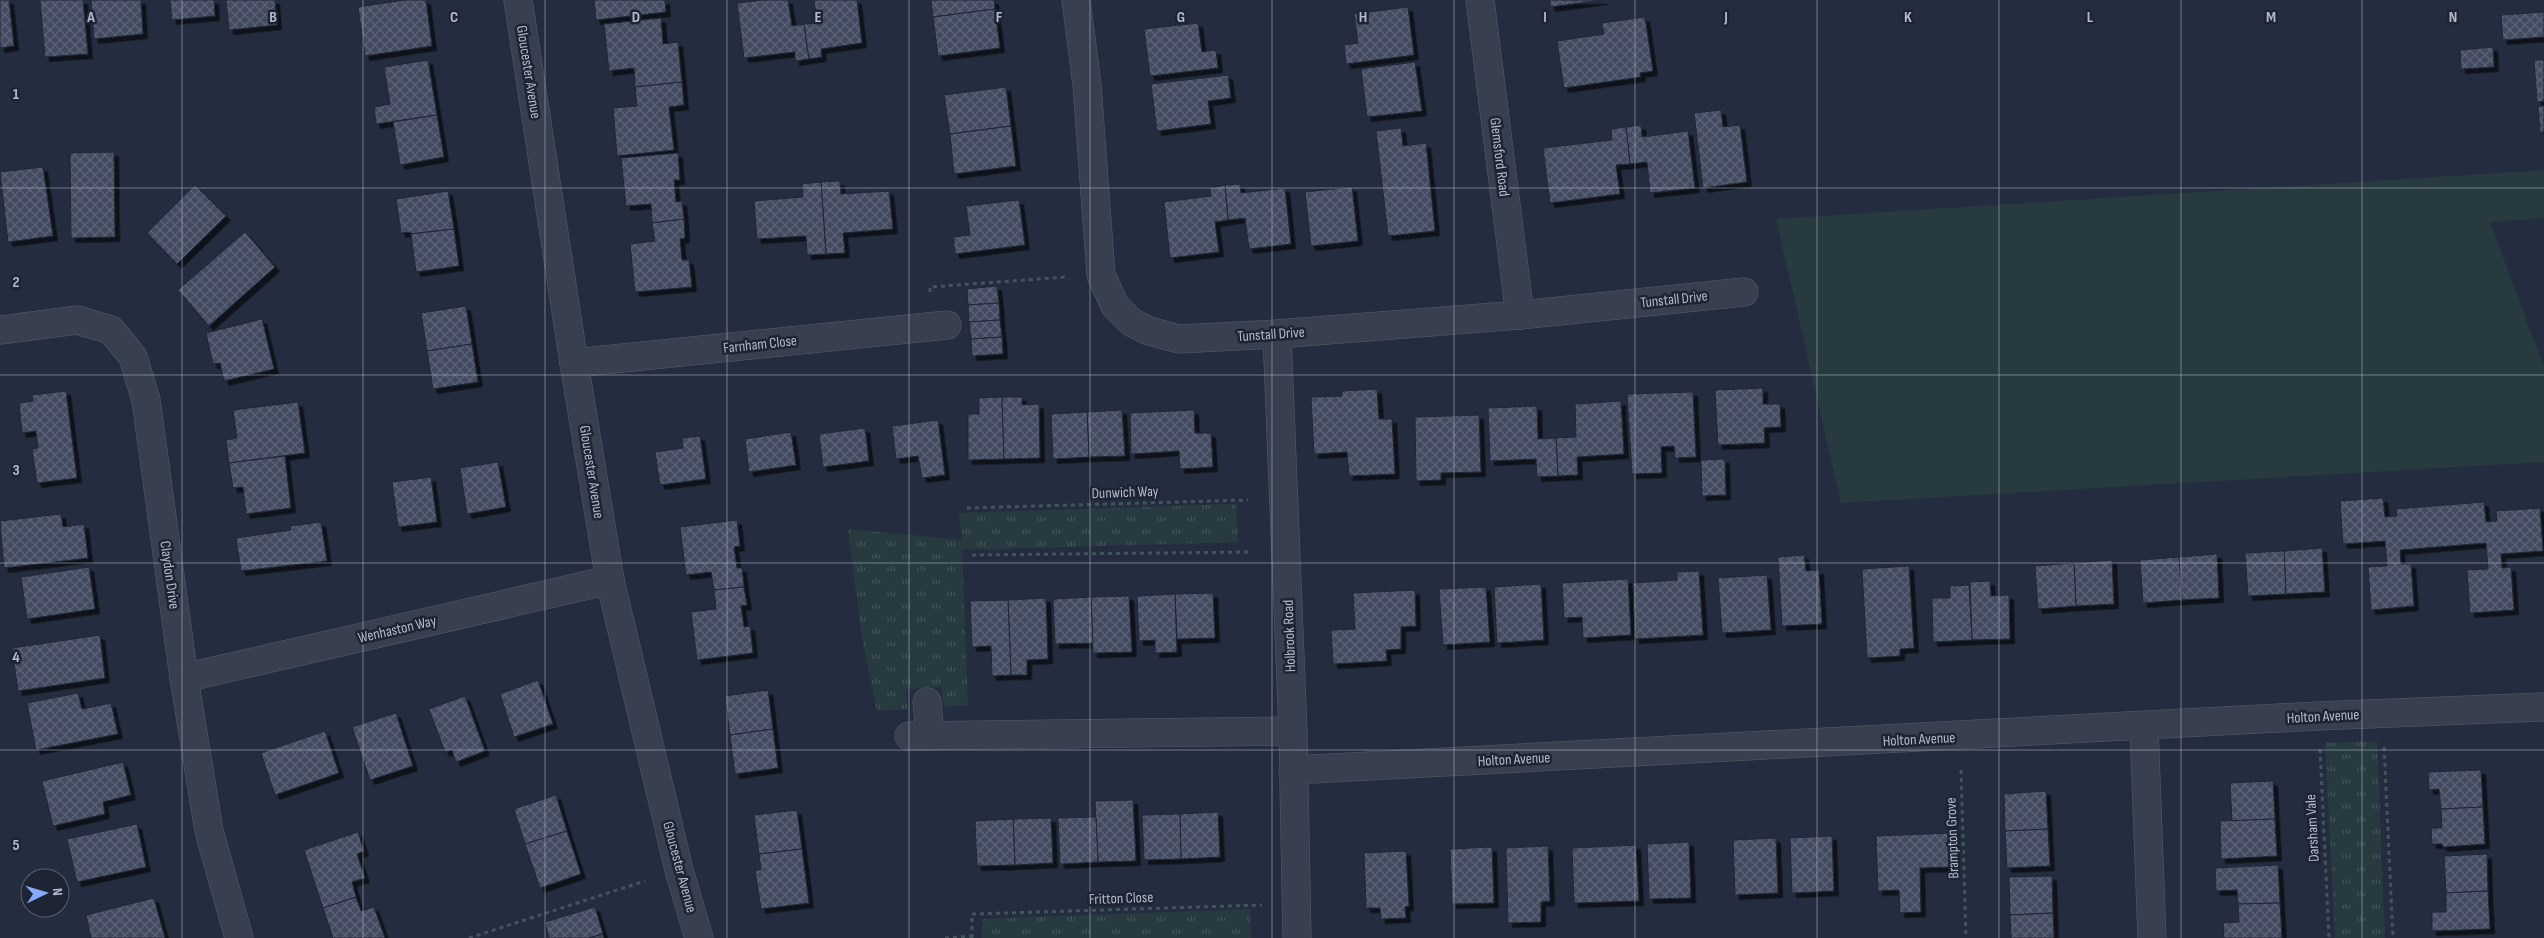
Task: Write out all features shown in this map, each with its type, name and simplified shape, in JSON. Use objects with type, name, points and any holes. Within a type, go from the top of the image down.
[{"type":"street","name":"Gloucester Avenue","points":[[518,0],[574,363],[610,580],[679,870],[700,938]]},
{"type":"street","name":"Tunstall Drive","points":[[1076,0],[1087,86],[1101,275],[1115,306],[1131,322],[1149,331],[1179,339],[1277,334],[1520,315],[1744,292]]},
{"type":"street","name":"Glemsford Road","points":[[1480,0],[1520,315]]},
{"type":"street","name":"Claydon Drive","points":[[0,330],[77,320],[110,330],[133,357],[146,400],[184,678],[209,831],[239,938]]},
{"type":"street","name":"Farnham Close","points":[[574,363],[939,326]]},
{"type":"street","name":"Holbrook Road","points":[[1277,334],[1293,731],[1297,938]]},
{"type":"street","name":"Wenhaston Way","points":[[184,678],[610,580]]},
{"type":"street","points":[[927,702],[919,736],[1293,731]]},
{"type":"street","name":"Holton Avenue","points":[[1293,770],[2144,727],[2318,716],[2544,707]]},
{"type":"street","points":[[2144,727],[2152,938]]},
{"type":"path","points":[[939,326],[930,287],[1101,275]]},
{"type":"path","name":"Dunwich Way","points":[[967,508],[1284,499]]},
{"type":"path","points":[[972,555],[1286,551]]},
{"type":"path","points":[[2383,714],[2393,938]]},
{"type":"path","name":"Darsham Vale","points":[[2318,716],[2329,938]]},
{"type":"path","name":"Brampton Grove","points":[[1960,736],[1966,938]]},
{"type":"path","points":[[469,938],[679,870]]},
{"type":"path","name":"Fritton Close","points":[[972,937],[972,914],[1296,904]]},
{"type":"path","points":[[945,938],[972,937]]},
{"type":"green space","points":[[2544,170],[2544,218],[2490,222],[2544,367],[2544,462],[1841,503],[1776,219]]},
{"type":"green space","points":[[1236,504],[1238,542],[962,550],[968,705],[943,707],[942,687],[906,689],[907,709],[877,711],[862,638],[848,529],[962,540],[959,513]]},
{"type":"green space","points":[[2377,741],[2385,938],[2335,938],[2325,743]]},
{"type":"green space","points":[[1250,909],[1251,938],[982,938],[982,919]]},
{"type":"building","points":[[0,0],[9,0],[14,46],[0,48]]},
{"type":"building","points":[[40,0],[83,0],[88,54],[45,57]]},
{"type":"building","points":[[91,0],[141,0],[143,34],[94,39]]},
{"type":"building","points":[[170,0],[214,0],[215,16],[172,20]]},
{"type":"building","points":[[226,0],[275,0],[277,25],[229,30]]},
{"type":"building","points":[[405,0],[426,0],[432,46],[365,56],[358,7]]},
{"type":"building","points":[[594,0],[665,0],[666,12],[596,20]]},
{"type":"building","points":[[788,0],[792,26],[804,24],[809,59],[795,61],[795,52],[744,58],[737,3]]},
{"type":"building","points":[[814,0],[857,0],[862,43],[821,49],[822,57],[809,59],[804,24],[817,23]]},
{"type":"building","points":[[931,0],[994,0],[995,9],[933,17]]},
{"type":"building","points":[[1550,0],[1603,0],[1550,7]]},
{"type":"building","points":[[1408,7],[1414,55],[1346,64],[1344,45],[1358,43],[1354,14]]},
{"type":"building","points":[[995,9],[1000,48],[938,56],[933,17]]},
{"type":"building","points":[[2544,12],[2544,37],[2503,40],[2501,15]]},
{"type":"building","points":[[1645,17],[1653,71],[1640,73],[1641,77],[1564,88],[1557,41],[1604,34],[1602,23]]},
{"type":"building","points":[[661,18],[663,44],[678,42],[682,82],[635,87],[634,68],[609,71],[604,24]]},
{"type":"building","points":[[1198,23],[1202,52],[1216,50],[1218,68],[1150,76],[1144,29]]},
{"type":"building","points":[[2493,47],[2494,67],[2461,69],[2460,50]]},
{"type":"building","points":[[428,60],[437,115],[376,124],[374,107],[390,104],[384,67]]},
{"type":"building","points":[[2534,60],[2544,60],[2544,101],[2537,102]]},
{"type":"building","points":[[1415,62],[1422,111],[1367,117],[1361,69]]},
{"type":"building","points":[[1228,75],[1231,98],[1208,101],[1211,124],[1157,131],[1151,84]]},
{"type":"building","points":[[682,82],[684,105],[669,107],[674,150],[617,156],[613,108],[637,106],[635,87]]},
{"type":"building","points":[[1006,87],[1011,126],[950,134],[944,95]]},
{"type":"building","points":[[2538,106],[2544,106],[2544,132],[2540,132]]},
{"type":"building","points":[[1721,110],[1723,127],[1740,125],[1747,182],[1703,188],[1694,113]]},
{"type":"building","points":[[437,115],[444,157],[400,165],[393,122]]},
{"type":"building","points":[[1641,125],[1642,137],[1688,131],[1695,188],[1650,193],[1647,162],[1630,164],[1626,127]]},
{"type":"building","points":[[1011,126],[1016,166],[954,174],[950,134]]},
{"type":"building","points":[[1626,127],[1630,164],[1616,165],[1620,194],[1550,203],[1543,148],[1612,140],[1611,129]]},
{"type":"building","points":[[1401,128],[1403,146],[1426,143],[1435,231],[1388,236],[1376,131]]},
{"type":"building","points":[[114,152],[115,237],[71,238],[70,153]]},
{"type":"building","points":[[678,153],[680,180],[674,180],[676,202],[682,201],[684,219],[652,223],[651,204],[626,206],[621,158]]},
{"type":"building","points":[[43,167],[53,236],[8,242],[0,172]]},
{"type":"building","points":[[840,181],[841,194],[889,191],[893,229],[843,233],[845,253],[826,254],[821,182]]},
{"type":"building","points":[[821,182],[826,254],[807,255],[806,236],[757,239],[754,201],[803,197],[802,184]]},
{"type":"building","points":[[1240,184],[1241,193],[1285,188],[1291,244],[1249,249],[1245,218],[1228,220],[1225,185]]},
{"type":"building","points":[[195,185],[226,216],[177,264],[147,233]]},
{"type":"building","points":[[1225,185],[1228,220],[1215,222],[1219,252],[1170,258],[1164,202],[1211,196],[1210,188]]},
{"type":"building","points":[[1352,187],[1358,241],[1311,246],[1305,192]]},
{"type":"building","points":[[448,191],[454,229],[411,234],[411,232],[401,233],[396,199]]},
{"type":"building","points":[[1019,200],[1025,245],[955,254],[953,237],[970,235],[966,206]]},
{"type":"building","points":[[684,219],[685,238],[680,239],[682,260],[689,260],[692,287],[635,292],[630,244],[655,241],[652,223]]},
{"type":"building","points":[[454,229],[459,266],[416,272],[411,234]]},
{"type":"building","points":[[245,232],[275,267],[209,326],[178,290]]},
{"type":"building","points":[[997,286],[999,303],[968,305],[967,289]]},
{"type":"building","points":[[999,303],[1000,320],[969,322],[968,305]]},
{"type":"building","points":[[466,306],[472,344],[427,351],[421,313]]},
{"type":"building","points":[[262,319],[274,369],[224,381],[220,363],[213,364],[206,333]]},
{"type":"building","points":[[1000,320],[1002,337],[971,339],[969,322]]},
{"type":"building","points":[[1002,337],[1003,354],[972,356],[971,339]]},
{"type":"building","points":[[472,344],[478,382],[433,389],[427,351]]},
{"type":"building","points":[[1763,388],[1763,404],[1780,404],[1781,427],[1764,428],[1765,443],[1718,445],[1715,390]]},
{"type":"building","points":[[1377,389],[1379,419],[1392,419],[1395,474],[1349,476],[1347,452],[1314,454],[1311,397],[1342,396],[1342,391]]},
{"type":"building","points":[[66,391],[77,478],[37,483],[32,449],[38,448],[36,431],[22,433],[19,403],[33,401],[32,395]]},
{"type":"building","points":[[1693,392],[1696,457],[1675,458],[1674,446],[1661,447],[1662,473],[1632,474],[1627,394]]},
{"type":"building","points":[[1002,397],[1004,459],[968,460],[968,414],[979,414],[979,398]]},
{"type":"building","points":[[1002,397],[1022,397],[1022,405],[1039,404],[1040,458],[1004,459]]},
{"type":"building","points":[[1621,401],[1624,454],[1577,457],[1578,475],[1558,476],[1556,438],[1576,437],[1575,404]]},
{"type":"building","points":[[298,402],[305,453],[229,463],[226,440],[237,438],[233,410]]},
{"type":"building","points":[[1537,406],[1538,439],[1556,438],[1558,476],[1537,477],[1536,459],[1490,461],[1488,408]]},
{"type":"building","points":[[1122,410],[1125,456],[1089,457],[1087,412]]},
{"type":"building","points":[[1194,410],[1195,433],[1211,433],[1213,467],[1180,469],[1179,451],[1131,454],[1130,413]]},
{"type":"building","points":[[1087,412],[1089,457],[1053,459],[1051,414]]},
{"type":"building","points":[[1479,415],[1481,472],[1441,473],[1441,480],[1416,481],[1415,417]]},
{"type":"building","points":[[938,420],[945,475],[922,478],[918,456],[896,459],[892,426]]},
{"type":"building","points":[[865,428],[869,461],[823,467],[819,434]]},
{"type":"building","points":[[791,432],[796,465],[749,472],[745,439]]},
{"type":"building","points":[[700,436],[706,479],[660,485],[655,452],[683,448],[682,438]]},
{"type":"building","points":[[285,456],[291,508],[246,514],[243,487],[233,488],[229,463]]},
{"type":"building","points":[[1725,459],[1726,495],[1702,496],[1701,460]]},
{"type":"building","points":[[498,462],[506,507],[467,514],[460,468]]},
{"type":"building","points":[[431,477],[437,522],[398,527],[392,482]]},
{"type":"building","points":[[2383,498],[2385,517],[2397,516],[2396,509],[2484,502],[2486,522],[2497,521],[2496,511],[2540,508],[2543,551],[2501,554],[2502,568],[2511,567],[2514,610],[2470,613],[2467,570],[2488,569],[2486,543],[2400,550],[2401,564],[2411,564],[2414,606],[2371,610],[2368,567],[2387,566],[2385,541],[2343,544],[2340,501]]},
{"type":"building","points":[[61,514],[63,527],[84,524],[88,558],[4,568],[0,521]]},
{"type":"building","points":[[737,520],[740,546],[734,547],[737,568],[742,568],[744,587],[714,590],[711,572],[686,575],[680,527]]},
{"type":"building","points":[[321,522],[327,561],[241,571],[236,538],[291,530],[290,526]]},
{"type":"building","points":[[2322,548],[2325,592],[2286,594],[2284,551]]},
{"type":"building","points":[[2284,551],[2286,594],[2248,596],[2245,553]]},
{"type":"building","points":[[2217,554],[2219,598],[2182,600],[2179,557]]},
{"type":"building","points":[[1804,555],[1806,571],[1819,570],[1822,624],[1782,626],[1778,557]]},
{"type":"building","points":[[2179,557],[2182,600],[2143,603],[2140,560]]},
{"type":"building","points":[[2112,560],[2114,604],[2076,606],[2074,563]]},
{"type":"building","points":[[2074,563],[2076,606],[2038,609],[2035,566]]},
{"type":"building","points":[[1909,566],[1914,648],[1900,649],[1900,656],[1867,658],[1862,569]]},
{"type":"building","points":[[89,567],[95,609],[27,619],[21,577]]},
{"type":"building","points":[[1699,571],[1703,635],[1635,639],[1633,583],[1677,580],[1677,572]]},
{"type":"building","points":[[1767,575],[1771,630],[1722,633],[1718,578]]},
{"type":"building","points":[[1628,579],[1631,635],[1583,638],[1582,617],[1564,618],[1562,583]]},
{"type":"building","points":[[1990,581],[1991,596],[2009,595],[2010,639],[1972,640],[1970,582]]},
{"type":"building","points":[[1541,584],[1544,640],[1497,643],[1494,587]]},
{"type":"building","points":[[1969,585],[1972,640],[1933,642],[1932,598],[1950,598],[1950,586]]},
{"type":"building","points":[[744,587],[747,605],[741,606],[744,627],[750,626],[753,653],[697,660],[691,612],[716,609],[714,590]]},
{"type":"building","points":[[1486,587],[1490,642],[1443,645],[1439,589]]},
{"type":"building","points":[[1415,590],[1416,626],[1401,627],[1401,649],[1386,650],[1387,661],[1333,664],[1331,630],[1355,629],[1353,593]]},
{"type":"building","points":[[1213,593],[1215,638],[1177,639],[1175,594]]},
{"type":"building","points":[[1175,594],[1177,652],[1155,653],[1155,640],[1139,641],[1137,596]]},
{"type":"building","points":[[1129,596],[1132,652],[1093,653],[1091,597]]},
{"type":"building","points":[[1091,597],[1093,643],[1055,644],[1053,599]]},
{"type":"building","points":[[1046,598],[1048,659],[1027,660],[1027,675],[1011,675],[1008,600]]},
{"type":"building","points":[[1008,600],[1011,675],[992,676],[991,646],[972,647],[970,601]]},
{"type":"building","points":[[100,635],[105,678],[18,691],[12,648]]},
{"type":"building","points":[[538,680],[553,724],[514,737],[500,694]]},
{"type":"building","points":[[768,690],[773,729],[730,735],[725,696]]},
{"type":"building","points":[[78,693],[82,709],[111,703],[118,734],[36,750],[27,703]]},
{"type":"building","points":[[465,696],[485,751],[456,762],[452,750],[445,752],[429,709]]},
{"type":"building","points":[[396,713],[413,766],[370,780],[352,727]]},
{"type":"building","points":[[773,729],[778,768],[735,774],[730,735]]},
{"type":"building","points":[[325,731],[339,773],[275,795],[261,753]]},
{"type":"building","points":[[123,762],[131,795],[103,802],[105,814],[53,826],[42,781]]},
{"type":"building","points":[[2481,770],[2483,807],[2441,809],[2439,789],[2429,790],[2428,772]]},
{"type":"building","points":[[2273,781],[2275,819],[2232,821],[2230,783]]},
{"type":"building","points":[[2046,791],[2048,829],[2005,831],[2004,794]]},
{"type":"building","points":[[556,795],[567,831],[525,844],[514,809]]},
{"type":"building","points":[[1133,800],[1136,861],[1098,862],[1095,801]]},
{"type":"building","points":[[2483,807],[2485,844],[2443,847],[2442,844],[2432,844],[2431,828],[2442,828],[2441,809]]},
{"type":"building","points":[[797,810],[802,849],[759,854],[754,815]]},
{"type":"building","points":[[1218,812],[1220,857],[1181,859],[1180,814]]},
{"type":"building","points":[[1180,814],[1181,859],[1144,860],[1142,815]]},
{"type":"building","points":[[1096,817],[1098,862],[1060,864],[1058,818]]},
{"type":"building","points":[[1051,818],[1053,863],[1015,865],[1013,819]]},
{"type":"building","points":[[1013,819],[1015,865],[977,866],[975,821]]},
{"type":"building","points":[[2275,819],[2277,856],[2221,859],[2220,821]]},
{"type":"building","points":[[137,824],[146,867],[77,882],[67,839]]},
{"type":"building","points":[[2048,829],[2050,866],[2007,868],[2005,831]]},
{"type":"building","points":[[567,831],[581,874],[540,888],[525,844]]},
{"type":"building","points":[[358,832],[364,851],[357,854],[365,878],[352,882],[356,897],[323,908],[304,850]]},
{"type":"building","points":[[1950,833],[1951,867],[1920,868],[1921,912],[1900,913],[1899,890],[1878,891],[1876,836]]},
{"type":"building","points":[[1832,836],[1834,891],[1792,893],[1790,838]]},
{"type":"building","points":[[1776,838],[1778,893],[1735,895],[1733,840]]},
{"type":"building","points":[[1689,842],[1691,898],[1649,899],[1647,844]]},
{"type":"building","points":[[1636,845],[1639,901],[1574,903],[1572,848]]},
{"type":"building","points":[[1548,846],[1550,901],[1541,902],[1541,922],[1508,923],[1506,848]]},
{"type":"building","points":[[1492,847],[1494,903],[1452,904],[1450,849]]},
{"type":"building","points":[[802,849],[809,903],[761,909],[755,870],[761,870],[759,854]]},
{"type":"building","points":[[1406,851],[1409,906],[1405,907],[1406,918],[1381,919],[1380,908],[1366,908],[1364,853]]},
{"type":"building","points":[[2487,854],[2488,891],[2446,893],[2444,856]]},
{"type":"building","points":[[2278,865],[2280,903],[2238,904],[2237,890],[2216,891],[2215,868]]},
{"type":"building","points":[[2052,876],[2053,913],[2010,915],[2009,877]]},
{"type":"building","points":[[2488,891],[2490,929],[2432,931],[2432,912],[2446,912],[2446,893]]},
{"type":"building","points":[[356,897],[361,911],[374,907],[385,938],[333,938],[323,908]]},
{"type":"building","points":[[154,898],[165,938],[91,938],[86,915]]},
{"type":"building","points":[[2280,903],[2282,938],[2224,938],[2223,923],[2239,922],[2238,904]]},
{"type":"building","points":[[595,907],[603,934],[589,938],[549,938],[545,922]]},
{"type":"building","points":[[2053,913],[2054,938],[2011,938],[2010,915]]},
{"type":"building","points":[[603,934],[604,938],[589,938]]}]
